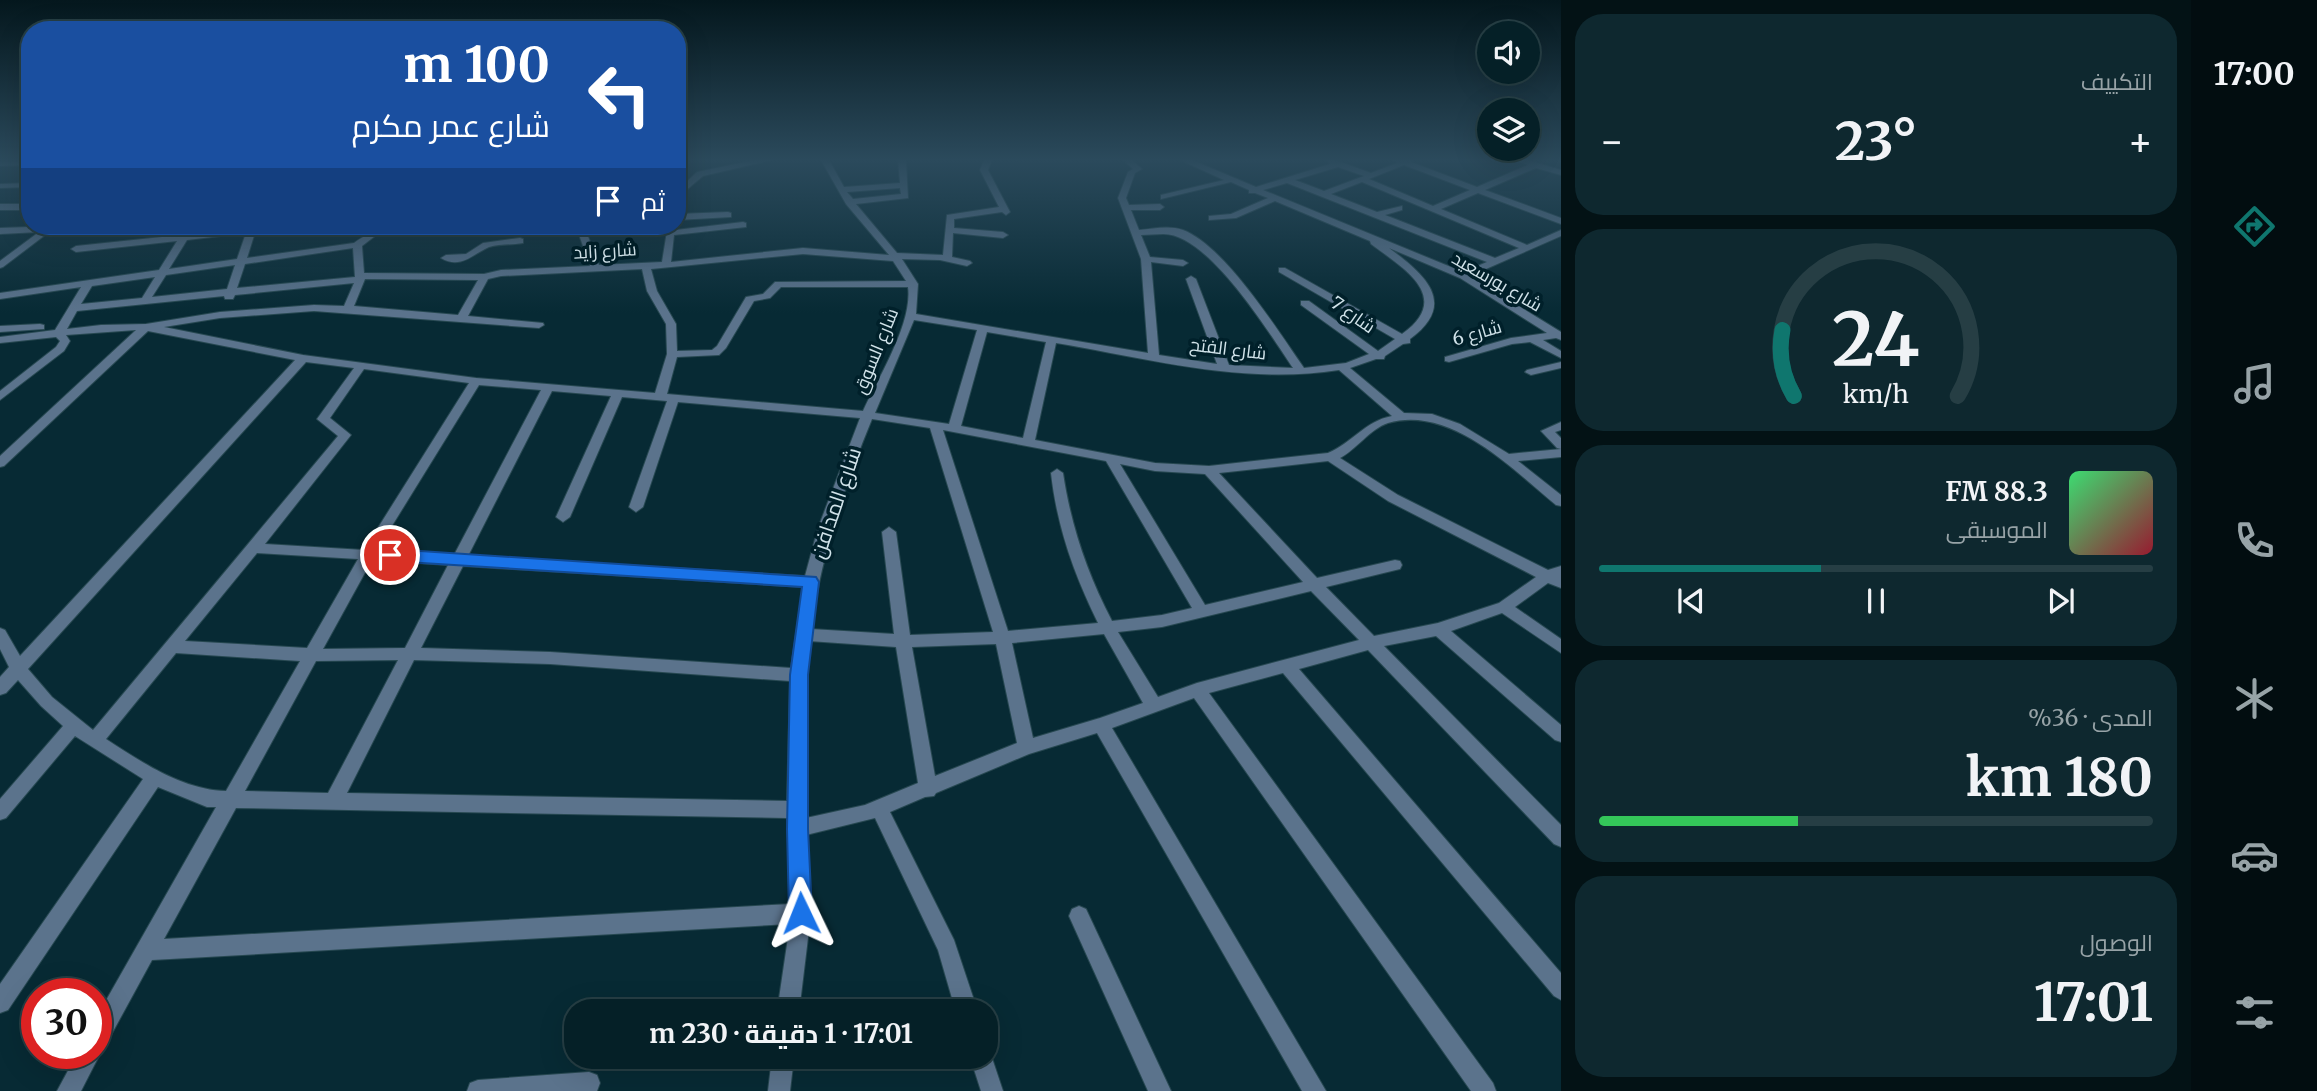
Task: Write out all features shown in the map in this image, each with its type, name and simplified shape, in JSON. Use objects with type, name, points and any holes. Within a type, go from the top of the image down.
[{"type":"street","name":"شارع السوق","points":[[856,211],[913,284],[910,316],[867,415]]},
{"type":"street","points":[[947,258],[950,217],[954,214],[1006,211]]},
{"type":"street","points":[[1126,211],[1146,259],[1154,356]]},
{"type":"street","points":[[1212,218],[1233,216],[1245,211]]},
{"type":"street","name":"شارع بورسعيد","points":[[1299,211],[1463,276],[1559,336]]},
{"type":"street","points":[[1367,211],[1496,262]]},
{"type":"street","points":[[1377,215],[1390,211]]},
{"type":"street","points":[[1438,211],[1527,248]]},
{"type":"street","points":[[1534,211],[1561,221]]},
{"type":"street","points":[[686,217],[729,215]]},
{"type":"street","points":[[686,231],[743,225]]},
{"type":"street","points":[[0,231],[21,229]]},
{"type":"street","points":[[949,230],[1003,235]]},
{"type":"street","points":[[1135,233],[1181,233],[1205,251],[1235,280],[1300,371]]},
{"type":"street","points":[[1463,276],[1561,233]]},
{"type":"street","points":[[0,265],[40,235]]},
{"type":"street","points":[[145,301],[185,235]]},
{"type":"street","points":[[76,249],[207,235]]},
{"type":"street","points":[[220,315],[232,291],[250,235]]},
{"type":"street","points":[[0,296],[357,245],[371,235]]},
{"type":"street","points":[[583,235],[596,270]]},
{"type":"street","points":[[666,265],[670,235]]},
{"type":"street","points":[[447,277],[463,257],[486,245],[520,241]]},
{"type":"street","name":"شارع الفتح","points":[[910,316],[1225,370],[1251,373],[1341,366],[1380,356],[1406,341],[1430,316],[1432,300],[1416,275],[1374,242]]},
{"type":"street","points":[[348,309],[360,277],[357,245]]},
{"type":"street","name":"شارع زايد","points":[[73,308],[360,277],[484,277],[666,265],[803,251],[947,258],[967,263]]},
{"type":"street","points":[[446,258],[463,257]]},
{"type":"street","points":[[1146,259],[1183,263]]},
{"type":"street","points":[[636,506],[667,397],[672,354],[671,324],[652,291],[646,266]]},
{"type":"street","points":[[1282,270],[1406,341]]},
{"type":"street","points":[[462,318],[484,277]]},
{"type":"street","points":[[1191,279],[1225,370]]},
{"type":"street","points":[[0,397],[60,349],[65,341],[61,330],[88,284]]},
{"type":"street","points":[[672,354],[715,353],[721,348],[750,299],[766,296],[778,284],[913,284]]},
{"type":"street","name":"شارع 7","points":[[1305,303],[1380,356]]},
{"type":"street","points":[[0,329],[146,327],[220,315],[314,308],[540,325]]},
{"type":"street","points":[[146,327],[303,358],[476,381],[867,415],[954,428],[1112,461],[1209,470],[1330,457],[1356,443],[1371,427],[1384,421],[1402,418],[1439,421],[1471,431],[1561,502]]},
{"type":"street","points":[[0,463],[146,327]]},
{"type":"street","points":[[954,428],[983,328]]},
{"type":"street","points":[[0,340],[61,330]]},
{"type":"street","name":"شارع 6","points":[[1448,359],[1531,338],[1559,336]]},
{"type":"street","points":[[1531,338],[1561,355]]},
{"type":"street","points":[[1028,442],[1052,339]]},
{"type":"street","points":[[0,688],[303,358]]},
{"type":"street","points":[[96,739],[256,548],[345,435],[323,419],[362,365]]},
{"type":"street","points":[[1531,372],[1561,365]]},
{"type":"street","points":[[1341,366],[1402,418]]},
{"type":"street","points":[[112,1011],[368,554],[476,381]]},
{"type":"street","points":[[334,800],[457,558],[548,387]]},
{"type":"street","points":[[563,517],[618,393]]},
{"type":"street","name":"شارع المدافن","points":[[791,999],[801,913],[797,810],[799,675],[803,635],[811,582],[825,528],[867,415]]},
{"type":"street","points":[[935,425],[1003,639],[1026,747]]},
{"type":"street","points":[[1561,426],[1547,431],[1561,445]]},
{"type":"street","points":[[1504,458],[1561,453]]},
{"type":"street","points":[[1330,457],[1393,498],[1557,576]]},
{"type":"street","points":[[1112,461],[1201,611]]},
{"type":"street","points":[[1209,470],[1314,584],[1561,838]]},
{"type":"street","points":[[1057,472],[1068,537],[1106,626],[1153,704]]},
{"type":"street","points":[[889,532],[903,641],[928,790]]},
{"type":"street","points":[[256,548],[457,558],[811,582]]},
{"type":"street","points":[[803,635],[903,641],[1003,639],[1162,621],[1395,565]]},
{"type":"street","points":[[797,829],[879,808],[928,790],[1026,747],[1101,725],[1197,690],[1373,642],[1439,629],[1504,607],[1557,576]]},
{"type":"street","points":[[1504,607],[1561,647]]},
{"type":"street","points":[[1439,629],[1561,735]]},
{"type":"street","points":[[0,634],[18,668],[50,706],[74,725],[155,777],[197,796],[229,800],[797,810]]},
{"type":"street","points":[[174,647],[312,655],[409,653],[550,658],[799,675]]},
{"type":"street","points":[[1287,666],[1561,989]]},
{"type":"street","points":[[1197,690],[1485,1091]]},
{"type":"street","points":[[0,813],[74,725]]},
{"type":"street","points":[[1101,725],[1315,1091]]},
{"type":"street","points":[[0,1002],[155,777]]},
{"type":"street","points":[[879,808],[947,947],[963,999]]},
{"type":"street","points":[[145,950],[801,913]]},
{"type":"street","points":[[1079,916],[1160,1091]]},
{"type":"street","points":[[68,1091],[80,1069]]},
{"type":"street","points":[[779,1091],[782,1069]]},
{"type":"street","points":[[985,1069],[992,1091]]},
{"type":"street","points":[[478,1091],[589,1083]]},
{"type":"route","points":[[390,555],[811,582],[799,675],[797,829],[801,913]]}]
